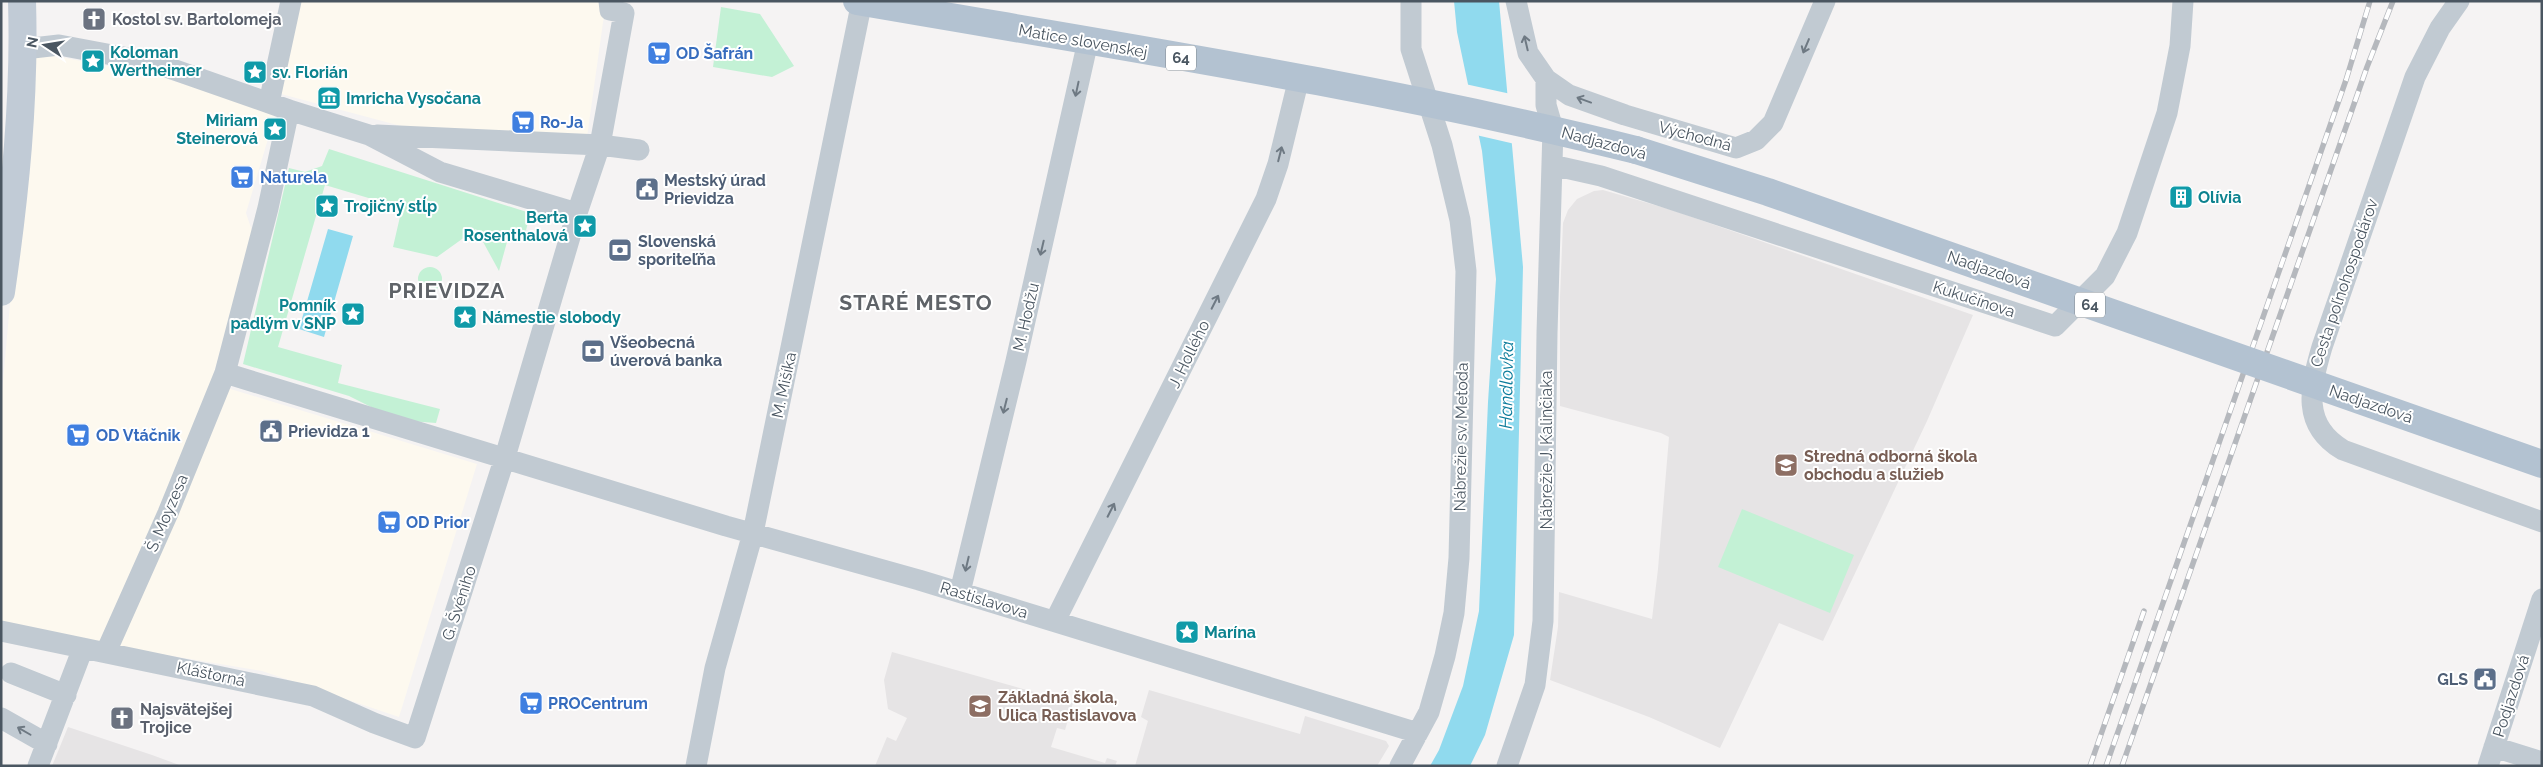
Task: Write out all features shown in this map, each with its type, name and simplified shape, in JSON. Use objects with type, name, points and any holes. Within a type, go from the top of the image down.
[{"type":"main road","name":"Matice slovenskej","points":[[860,2],[1427,102]]},
{"type":"main road","name":"Nadjazdová","points":[[1427,102],[1524,122],[1636,150],[1768,192],[2542,464]]},
{"type":"street","points":[[1,292],[18,156],[24,49],[22,1]]},
{"type":"street","points":[[290,1],[268,208],[224,373],[503,463],[577,213],[600,145],[616,7]]},
{"type":"street","name":"Nábrežie sv. Metoda","points":[[1400,766],[1428,712],[1445,656],[1454,613],[1458,558],[1466,271],[1460,220],[1449,172],[1411,49],[1412,1]]},
{"type":"street","points":[[1516,1],[1528,52],[1546,79]]},
{"type":"street","name":"Východná","points":[[1546,79],[1569,94],[1624,115],[1702,140],[1736,148],[1756,140],[1773,123],[1825,1]]},
{"type":"street","name":"Kukučínova","points":[[1552,165],[1601,176],[2055,326],[2105,276],[2127,233],[2167,113],[2180,46],[2183,1]]},
{"type":"street","name":"Cesta poľnohospodárov","points":[[2458,1],[2440,28],[2415,77],[2322,347],[2313,378],[2312,401],[2320,432],[2329,441],[2343,450],[2542,522]]},
{"type":"street","name":"M. Mišíka","points":[[696,766],[715,668],[753,533],[860,2]]},
{"type":"street","name":"M. Hodžu","points":[[960,592],[1016,361],[1088,42]]},
{"type":"street","points":[[24,49],[59,44],[155,63],[279,107],[369,135],[440,172],[577,213]]},
{"type":"street","name":"J. Hollého","points":[[1055,622],[1266,199],[1278,164],[1299,78]]},
{"type":"street","name":"Nábrežie J. Kalinčiaka","points":[[1508,766],[1535,685],[1543,621],[1547,333],[1553,129],[1546,105],[1546,79]]},
{"type":"street","points":[[1608,143],[1624,115]]},
{"type":"street","points":[[369,135],[600,145],[640,150]]},
{"type":"street","name":"Š. Moyzesa","points":[[106,652],[168,513],[224,373]]},
{"type":"street","name":"Rastislavova","points":[[503,463],[548,470],[753,533],[960,592],[1418,733]]},
{"type":"street","name":"G. Švéniho","points":[[415,738],[503,463]]},
{"type":"street","name":"Podjazdová","points":[[2491,756],[2542,599]]},
{"type":"street","name":"Kláštorná","points":[[1,630],[313,696],[374,723],[415,738]]},
{"type":"street","points":[[38,766],[83,648]]},
{"type":"street","points":[[11,673],[66,695]]},
{"type":"street","points":[[1,718],[47,744]]},
{"type":"street","points":[[2491,756],[2542,762]]},
{"type":"shaded area","points":[[299,1],[606,1],[587,137],[431,134],[281,94]]},
{"type":"shaded area","points":[[33,52],[151,74],[276,112],[246,213],[254,237],[211,383],[477,464],[399,717],[262,671],[94,643],[1,623],[1,403]]},
{"type":"shaded area","name":"Stredná odborná škola obchodu a služieb","points":[[1603,190],[1672,210],[1973,315],[1927,421],[1823,641],[1779,623],[1720,748],[1649,717],[1550,680],[1558,627],[1559,592],[1652,619],[1658,569],[1669,437],[1661,433],[1560,406],[1560,297],[1563,223],[1568,210],[1577,199],[1594,191]]},
{"type":"shaded area","name":"Základná škola, Ulica Rastislavova","points":[[892,652],[1073,703],[1065,730],[1057,728],[1051,747],[1105,763],[1107,758],[1117,761],[1115,766],[875,766],[887,737],[896,741],[907,718],[888,709],[884,680]]},
{"type":"shaded area","name":"Základná škola, Ulica Rastislavova","points":[[1149,690],[1300,734],[1305,716],[1386,741],[1389,746],[1377,766],[1135,766],[1148,721],[1141,717]]},
{"type":"shaded area","points":[[68,727],[152,755],[182,766],[52,766]]},
{"type":"green space","points":[[721,7],[760,14],[794,66],[772,77],[713,67]]},
{"type":"green space","points":[[329,149],[530,213],[525,235],[510,231],[499,271],[476,229],[437,257],[393,247],[402,208],[325,185],[278,347],[342,365],[338,383],[440,409],[436,423],[397,420],[349,396],[243,364],[289,168],[305,172],[322,166]]},
{"type":"green space","points":[[430,267],[435,268],[441,274],[441,284],[435,290],[430,291],[425,290],[419,284],[418,279],[419,274],[425,268]]},
{"type":"green space","points":[[1742,509],[1854,555],[1830,613],[1718,567]]},
{"type":"water","name":"Handlovka","points":[[1454,1],[1499,1],[1523,267],[1514,635],[1485,735],[1470,766],[1430,766],[1439,750],[1463,686],[1479,611],[1488,402],[1496,279],[1482,151],[1457,32]]},
{"type":"water","points":[[328,229],[353,236],[324,337],[299,329]]},
{"type":"pier","points":[[1465,84],[1511,94],[1515,144],[1476,135]]},
{"type":"railway","points":[[2106,766],[2346,80],[2370,1]]},
{"type":"railway","points":[[2122,766],[2367,67],[2393,1]]},
{"type":"railway","points":[[2090,766],[2144,611]]},
{"type":"place","name":"Kostol sv. Bartolomeja","points":[[94,19]]},
{"type":"place","name":"OD Šafrán","points":[[659,53]]},
{"type":"place","name":"Koloman Wertheimer","points":[[93,61]]},
{"type":"place","name":"sv. Florián","points":[[255,72]]},
{"type":"place","name":"Imricha Vysočana","points":[[329,98]]},
{"type":"place","name":"Ro-Ja","points":[[523,122]]},
{"type":"place","name":"Miriam Steinerová","points":[[275,129]]},
{"type":"place","name":"Naturela","points":[[242,177]]},
{"type":"place","name":"Mestský úrad Prievidza","points":[[647,189]]},
{"type":"place","name":"Olívia","points":[[2181,197]]},
{"type":"place","name":"Trojičný stĺp","points":[[327,206]]},
{"type":"place","name":"Berta Rosenthalová","points":[[585,226]]},
{"type":"place","name":"Slovenská sporiteľňa","points":[[620,250]]},
{"type":"place","name":"Pomník padlým v SNP","points":[[353,314]]},
{"type":"place","name":"Námestie slobody","points":[[465,317]]},
{"type":"place","name":"Všeobecná úverová banka","points":[[593,351]]},
{"type":"place","name":"Prievidza 1","points":[[271,431]]},
{"type":"place","name":"OD Vtáčnik","points":[[78,435]]},
{"type":"place","name":"Stredná odborná škola obchodu a služieb","points":[[1786,465]]},
{"type":"place","name":"OD Prior","points":[[389,522]]},
{"type":"place","name":"Marína","points":[[1187,632]]},
{"type":"place","name":"GLS","points":[[2485,679]]},
{"type":"place","name":"PROCentrum","points":[[531,703]]},
{"type":"place","name":"Základná škola, Ulica Rastislavova","points":[[980,706]]},
{"type":"place","name":"Najsvätejšej Trojice","points":[[122,718]]},
{"type":"district","name":"PRIEVIDZA","points":[[447,290]]},
{"type":"district","name":"STARÉ MESTO","points":[[916,302]]}]
